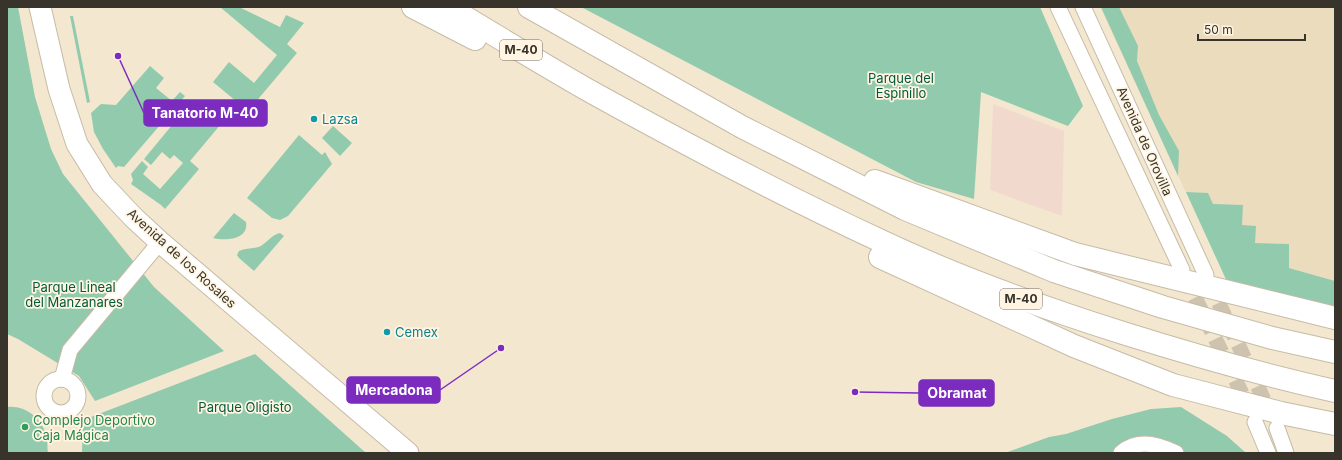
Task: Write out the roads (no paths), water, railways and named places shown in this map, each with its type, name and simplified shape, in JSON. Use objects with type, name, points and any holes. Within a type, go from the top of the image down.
[{"type":"highway","points":[[413,7],[532,68],[594,93]]},
{"type":"highway","name":"M-40","points":[[448,7],[594,93],[723,163],[882,242],[969,279],[1082,320],[1181,351],[1280,379],[1335,391]]},
{"type":"highway","points":[[529,7],[770,142],[905,209],[1054,270],[1163,307],[1272,338],[1335,352]]},
{"type":"highway","points":[[548,7],[661,82]]},
{"type":"highway","points":[[770,142],[1075,254],[1335,318]]},
{"type":"highway","points":[[723,163],[810,221],[871,253],[1074,346],[1173,385],[1281,413],[1335,424]]},
{"type":"main road","name":"Avenida de los Rosales","points":[[40,7],[59,89],[77,144],[102,184],[133,217],[160,242],[408,453]]},
{"type":"street","name":"Avenida de Orovilla","points":[[1058,7],[1182,270]]},
{"type":"street","name":"Avenida de Orovilla","points":[[1084,7],[1206,275]]},
{"type":"street","points":[[62,379],[70,350],[160,242]]},
{"type":"street","points":[[1256,422],[1268,453]]},
{"type":"street","points":[[1277,428],[1286,453]]},
{"type":"street","points":[[1120,453],[1135,444],[1150,443],[1176,453]]},
{"type":"tunnel","points":[[1185,277],[1250,410]]},
{"type":"tunnel","points":[[1209,282],[1271,415]]},
{"type":"place","name":"Tanatorio M-40","points":[[118,56]]},
{"type":"place","name":"Lazsa","points":[[314,119]]},
{"type":"place","name":"Cemex","points":[[387,332]]},
{"type":"place","name":"Mercadona","points":[[501,348]]},
{"type":"place","name":"Obramat","points":[[855,392]]},
{"type":"place","name":"Complejo Deportivo Caja Mágica","points":[[25,427]]},
{"type":"park label","name":"Parque del Espinillo","points":[[901,86]]},
{"type":"park label","name":"Parque Lineal del Manzanares","points":[[74,294]]},
{"type":"park label","name":"Parque Oligisto","points":[[245,407]]}]
